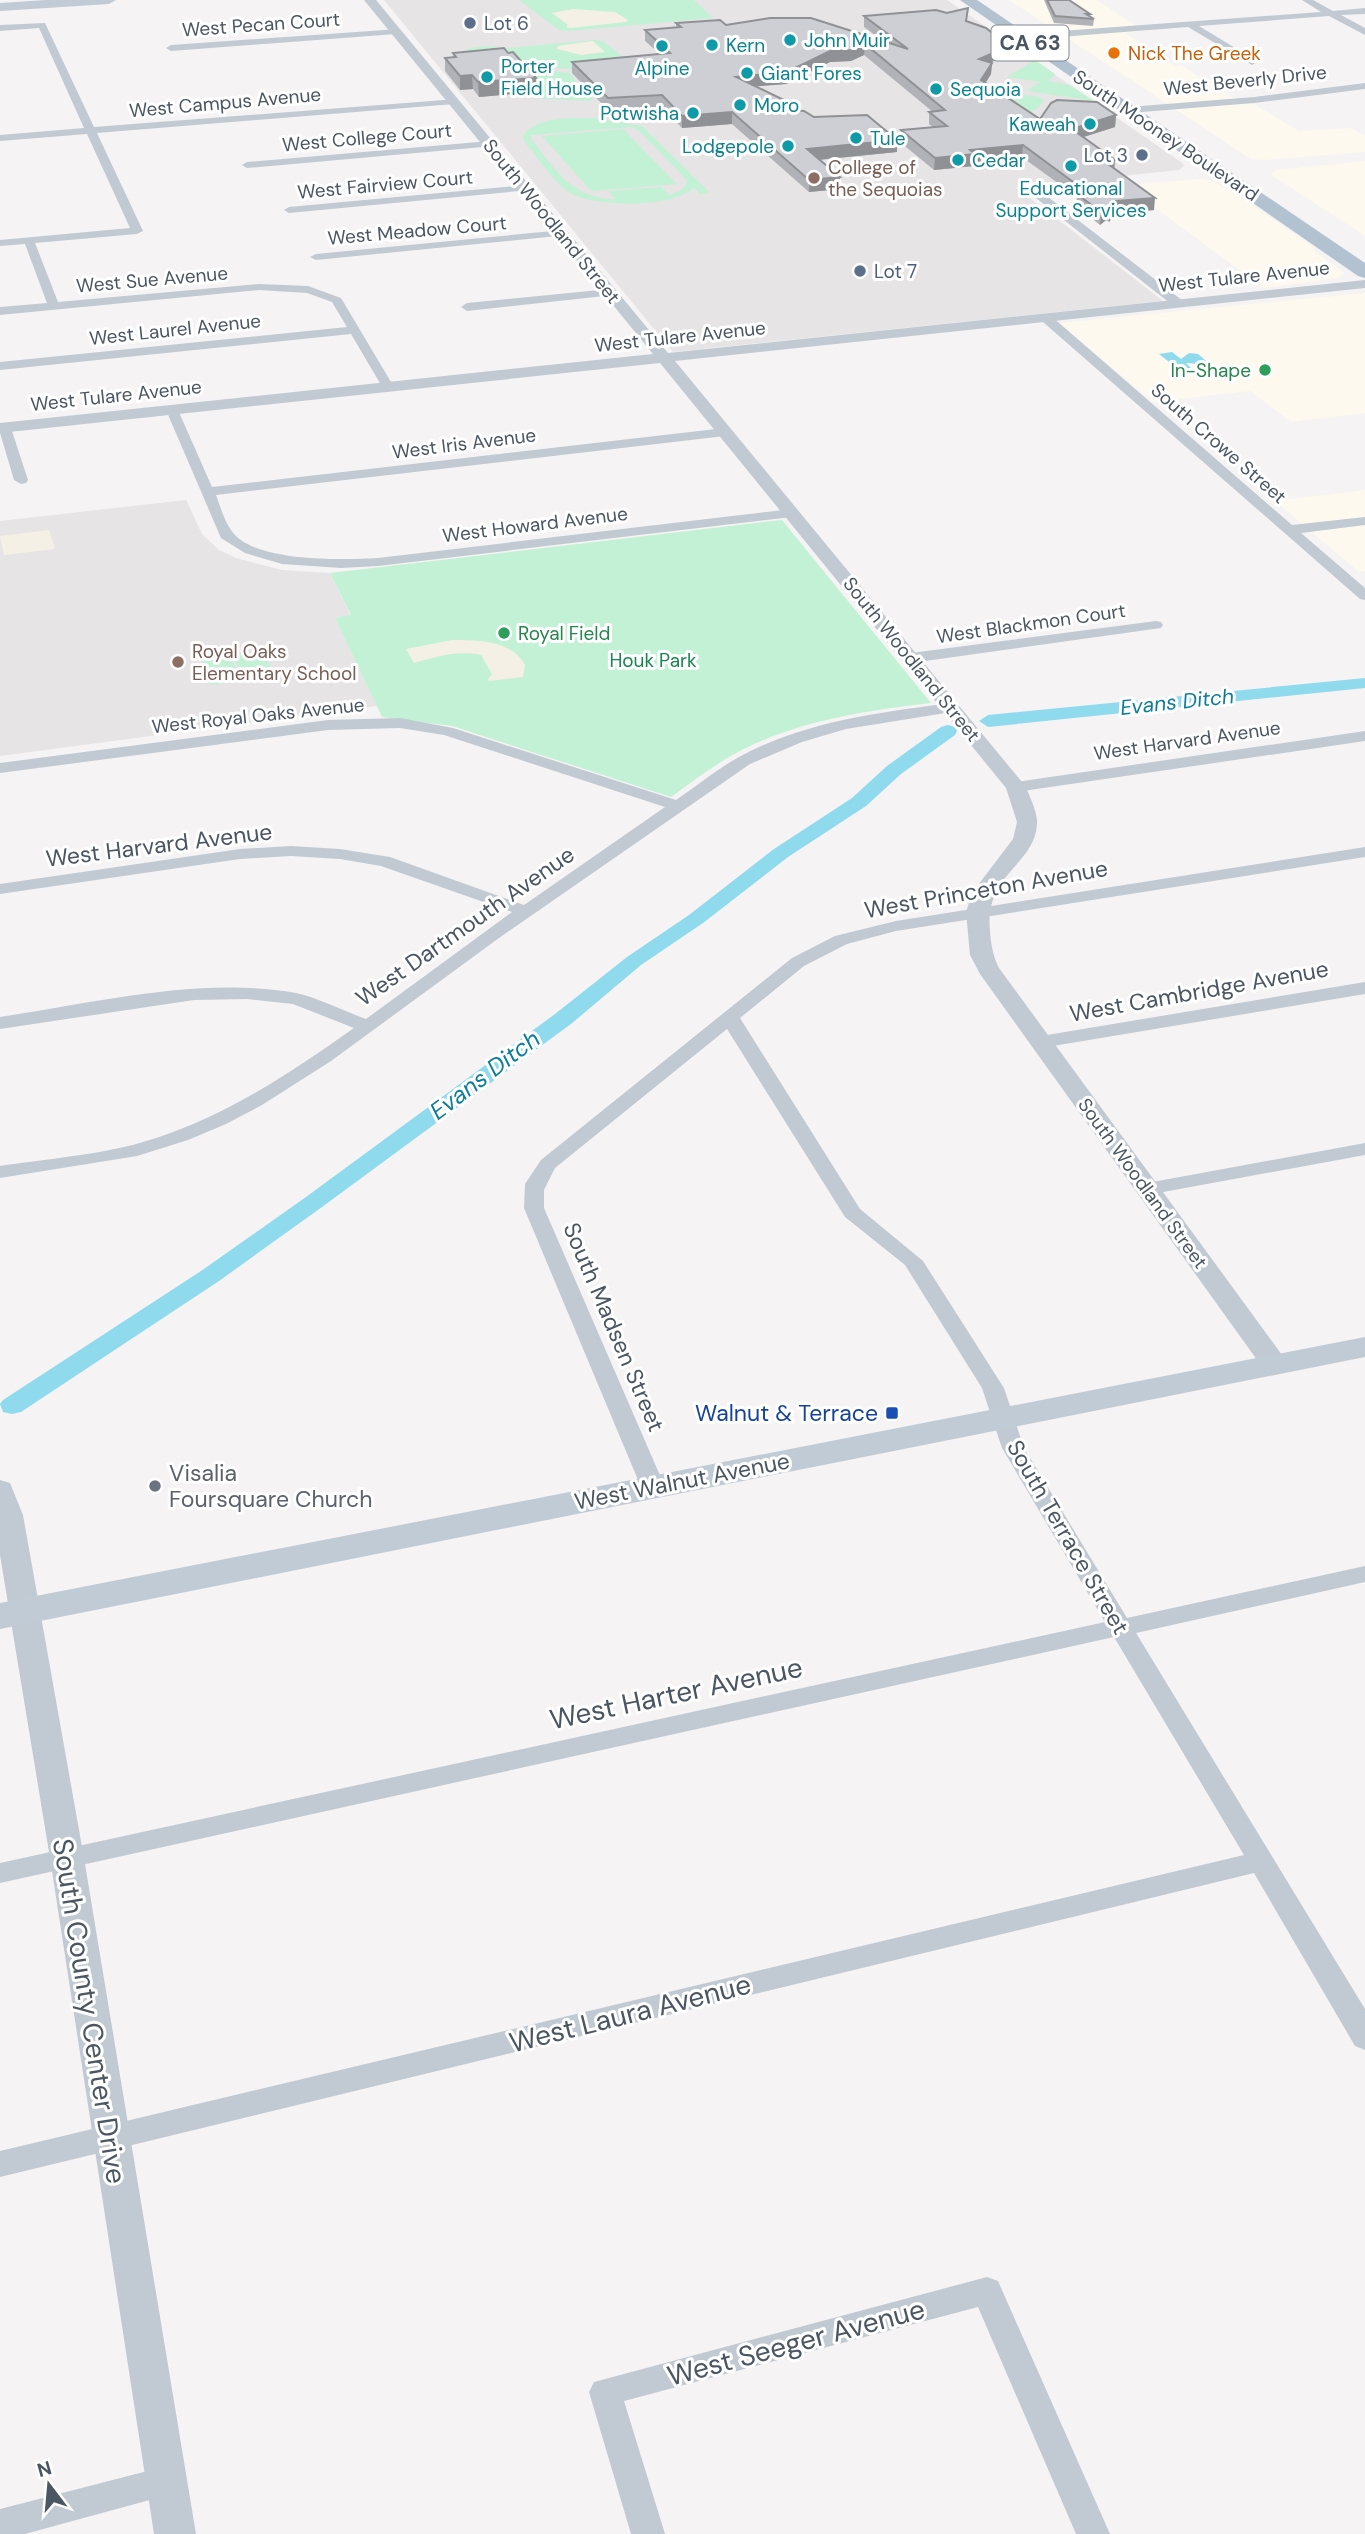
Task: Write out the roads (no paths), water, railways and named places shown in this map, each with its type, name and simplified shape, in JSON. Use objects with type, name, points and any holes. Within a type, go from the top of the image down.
[{"type":"main road","points":[[0,7],[109,0]]},
{"type":"main road","name":"South Mooney Boulevard","points":[[967,0],[1133,102],[1365,272]]},
{"type":"main road","name":"South Mooney Boulevard","points":[[993,0],[1116,82]]},
{"type":"main road","name":"South Mooney Boulevard","points":[[1133,102],[1155,108],[1174,120]]},
{"type":"main road","name":"West Walnut Avenue","points":[[12,1613],[1365,1347]]},
{"type":"street","name":"South Woodland Street","points":[[370,0],[1016,787],[1027,822],[1023,840],[983,893],[977,912],[981,955],[988,969],[1275,1365]]},
{"type":"street","points":[[1306,0],[1365,32]]},
{"type":"street","points":[[1047,35],[1365,11]]},
{"type":"street","points":[[0,28],[42,24],[137,231],[0,243]]},
{"type":"street","points":[[1189,24],[1252,62]]},
{"type":"street","name":"West Pecan Court","points":[[171,48],[396,31]]},
{"type":"street","name":"West Beverly Drive","points":[[1155,108],[1365,86]]},
{"type":"street","name":"West Campus Avenue","points":[[0,138],[454,101]]},
{"type":"street","name":"West College Court","points":[[247,165],[490,144]]},
{"type":"street","name":"West Fairview Court","points":[[289,210],[526,188]]},
{"type":"street","points":[[1031,189],[1179,304]]},
{"type":"street","name":"West Meadow Court","points":[[316,257],[563,233]]},
{"type":"street","points":[[29,240],[54,306]]},
{"type":"street","name":"West Tulare Avenue","points":[[2,428],[1365,284]]},
{"type":"street","name":"West Sue Avenue","points":[[0,311],[259,287],[308,290],[337,300],[354,330]]},
{"type":"street","points":[[467,307],[610,293]]},
{"type":"street","name":"South Crowe Street","points":[[1047,319],[1365,596]]},
{"type":"street","points":[[354,330],[388,387]]},
{"type":"street","name":"West Laurel Avenue","points":[[0,366],[354,330]]},
{"type":"street","name":"West Howard Avenue","points":[[172,410],[226,535],[250,550],[282,559],[341,565],[378,562],[792,513]]},
{"type":"street","points":[[2,428],[21,480]]},
{"type":"street","name":"West Iris Avenue","points":[[207,492],[725,432]]},
{"type":"street","points":[[1289,530],[1365,521]]},
{"type":"street","name":"West Blackmon Court","points":[[911,658],[1156,625]]},
{"type":"street","name":"West Dartmouth Avenue","points":[[0,1172],[118,1153],[179,1138],[233,1114],[367,1026],[525,911],[744,761],[809,733],[866,719],[952,708]]},
{"type":"street","name":"West Royal Oaks Avenue","points":[[0,768],[328,725],[400,723],[447,731],[678,806]]},
{"type":"street","name":"West Harvard Avenue","points":[[1016,787],[1365,736]]},
{"type":"street","name":"West Harvard Avenue","points":[[0,889],[240,854],[291,851],[340,854],[384,861],[525,911]]},
{"type":"street","name":"West Princeton Avenue","points":[[534,1186],[548,1164],[797,962],[841,940],[896,926],[977,912],[1365,852]]},
{"type":"street","name":"West Cambridge Avenue","points":[[1041,1042],[1365,988]]},
{"type":"street","points":[[0,1023],[194,994],[247,993],[296,999],[367,1026]]},
{"type":"street","name":"South Terrace Street","points":[[730,1018],[852,1213],[913,1261],[993,1388],[1013,1448],[1365,2038]]},
{"type":"street","points":[[1147,1189],[1365,1149]]},
{"type":"street","name":"South Madsen Street","points":[[534,1186],[531,1198],[534,1208],[653,1487]]},
{"type":"street","name":"South County Center Drive","points":[[0,1490],[8,1515],[12,1613],[67,1858],[175,2534]]},
{"type":"street","name":"West Harter Avenue","points":[[0,1873],[1365,1574]]},
{"type":"street","name":"West Laura Avenue","points":[[0,2164],[1261,1861]]},
{"type":"street","name":"West Seeger Avenue","points":[[648,2534],[605,2392],[987,2291],[1093,2534]]},
{"type":"street","points":[[0,2525],[167,2481]]},
{"type":"water","points":[[1172,352],[1181,359],[1189,353],[1198,354],[1211,365],[1186,363],[1191,368],[1178,369],[1159,354]]},
{"type":"waterway","name":"Evans Ditch","points":[[988,721],[1365,683]]},
{"type":"waterway","name":"Evans Ditch","points":[[12,1406],[210,1276],[314,1202],[563,1019],[634,961],[696,919],[781,853],[859,802],[894,770],[948,731]]},
{"type":"place","name":"Lot 6","points":[[470,23]]},
{"type":"place","name":"John Muir","points":[[790,40]]},
{"type":"place","name":"Kern","points":[[712,45]]},
{"type":"place","name":"Alpine","points":[[662,46]]},
{"type":"place","name":"Nick The Greek","points":[[1114,53]]},
{"type":"place","name":"Giant Fores","points":[[747,73]]},
{"type":"place","name":"Porter Field House","points":[[487,77]]},
{"type":"place","name":"Sequoia","points":[[936,89]]},
{"type":"place","name":"Moro","points":[[740,105]]},
{"type":"place","name":"Potwisha","points":[[693,113]]},
{"type":"place","name":"Kaweah","points":[[1090,124]]},
{"type":"place","name":"Tule","points":[[856,138]]},
{"type":"place","name":"Lodgepole","points":[[788,146]]},
{"type":"place","name":"Lot 3","points":[[1142,155]]},
{"type":"place","name":"Cedar","points":[[958,160]]},
{"type":"place","name":"Educational Support Services","points":[[1071,166]]},
{"type":"place","name":"College of the Sequoias","points":[[814,178]]},
{"type":"place","name":"Lot 7","points":[[860,271]]},
{"type":"place","name":"In-Shape","points":[[1265,370]]},
{"type":"place","name":"Royal Field","points":[[504,633]]},
{"type":"place","name":"Royal Oaks Elementary School","points":[[178,662]]},
{"type":"place","name":"Walnut & Terrace","points":[[892,1413]]},
{"type":"place","name":"Visalia Foursquare Church","points":[[155,1486]]},
{"type":"park label","name":"Houk Park","points":[[653,660]]}]
